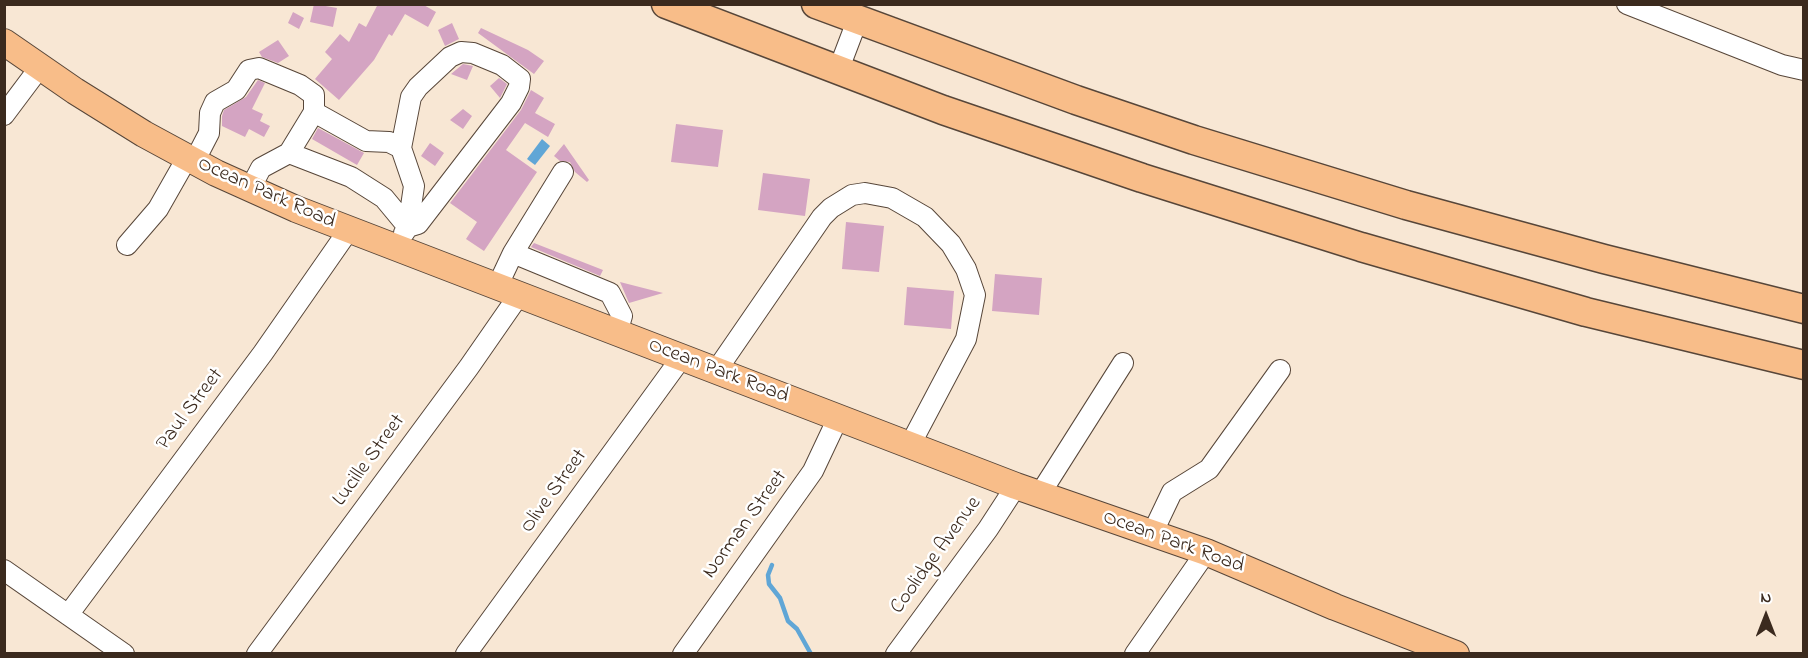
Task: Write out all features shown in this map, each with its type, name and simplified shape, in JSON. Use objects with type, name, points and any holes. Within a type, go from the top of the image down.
[{"type":"highway","points":[[666,4],[838,71],[1142,178],[1361,247],[1586,312],[1803,365]]},
{"type":"highway","points":[[816,4],[857,21],[1183,136],[1406,205],[1604,259],[1803,309]]},
{"type":"main road","name":"Ocean Park Road","points":[[4,42],[115,117],[190,160],[250,189],[348,231],[402,237],[508,291],[1040,495],[1206,552],[1335,607],[1456,654]]},
{"type":"street","points":[[1627,4],[1782,65],[1803,70]]},
{"type":"street","points":[[838,71],[857,21]]},
{"type":"street","points":[[461,52],[473,53],[502,65],[520,79],[519,87],[511,103],[438,201],[418,224],[402,237],[414,186],[401,148],[411,97],[418,87],[450,57],[461,52]]},
{"type":"street","points":[[4,116],[40,67]]},
{"type":"street","points":[[127,245],[158,209],[209,133],[210,113],[215,102],[236,90],[249,70],[253,68],[261,69],[310,91],[316,99],[314,112],[289,153],[261,168],[250,189]]},
{"type":"street","points":[[314,112],[366,141],[389,142],[401,148]]},
{"type":"street","points":[[289,153],[351,177],[384,198],[402,237]]},
{"type":"street","name":"Lucille Street","points":[[257,654],[508,291],[513,253],[563,172]]},
{"type":"street","points":[[716,371],[826,212],[842,199],[852,195],[865,193],[892,198],[925,216],[951,244],[966,269],[975,295],[966,339],[910,445]]},
{"type":"street","name":"Paul Street","points":[[68,615],[263,353],[348,231]]},
{"type":"street","points":[[513,253],[610,293],[622,316],[617,333]]},
{"type":"street","name":"Olive Street","points":[[466,654],[681,357]]},
{"type":"street","points":[[1040,495],[1123,363]]},
{"type":"street","points":[[1152,534],[1172,492],[1209,469],[1280,370]]},
{"type":"street","name":"Norman Street","points":[[683,654],[813,471],[838,418]]},
{"type":"street","name":"Coolidge Avenue","points":[[896,654],[988,529],[1016,486]]},
{"type":"street","points":[[1135,654],[1206,552]]},
{"type":"street","points":[[4,570],[124,654]]},
{"type":"water","points":[[542,139],[550,146],[535,165],[527,159]]},
{"type":"building","points":[[314,4],[337,8],[333,27],[310,22]]},
{"type":"building","points":[[378,4],[422,4],[436,12],[428,27],[405,14],[392,36],[389,34],[374,60],[339,100],[315,79],[332,59],[325,52],[340,34],[349,42],[359,23],[366,27]]},
{"type":"building","points":[[293,12],[304,18],[299,29],[288,23]]},
{"type":"building","points":[[452,23],[459,39],[445,46],[438,30]]},
{"type":"building","points":[[481,28],[528,50],[544,61],[534,74],[478,33]]},
{"type":"building","points":[[278,40],[289,56],[278,63],[262,57],[259,52]]},
{"type":"building","points":[[463,64],[473,66],[467,80],[451,74]]},
{"type":"building","points":[[499,78],[507,84],[500,98],[490,86]]},
{"type":"building","points":[[258,80],[265,83],[252,109],[263,114],[260,121],[270,126],[264,137],[249,129],[245,137],[222,126],[222,116],[224,110],[246,97]]},
{"type":"building","points":[[531,90],[544,98],[535,113],[555,124],[548,137],[525,123],[506,150],[537,172],[484,251],[466,239],[477,222],[450,203],[521,110]]},
{"type":"building","points":[[463,109],[472,116],[463,129],[450,120]]},
{"type":"building","points":[[676,124],[723,130],[718,167],[671,162]]},
{"type":"building","points":[[318,128],[364,153],[357,165],[312,139]]},
{"type":"building","points":[[430,143],[444,153],[435,166],[421,156]]},
{"type":"building","points":[[564,144],[589,180],[587,182],[575,172],[570,162],[560,161],[554,156]]},
{"type":"building","points":[[763,173],[810,179],[805,216],[758,210]]},
{"type":"building","points":[[846,222],[884,226],[879,272],[842,269]]},
{"type":"building","points":[[534,243],[603,270],[600,276],[531,247]]},
{"type":"building","points":[[995,274],[1042,278],[1039,315],[992,311]]},
{"type":"building","points":[[620,282],[663,293],[629,303]]},
{"type":"building","points":[[907,287],[954,291],[951,329],[904,325]]},
{"type":"waterway","points":[[772,565],[768,575],[769,584],[780,598],[788,621],[797,629],[811,654]]}]
